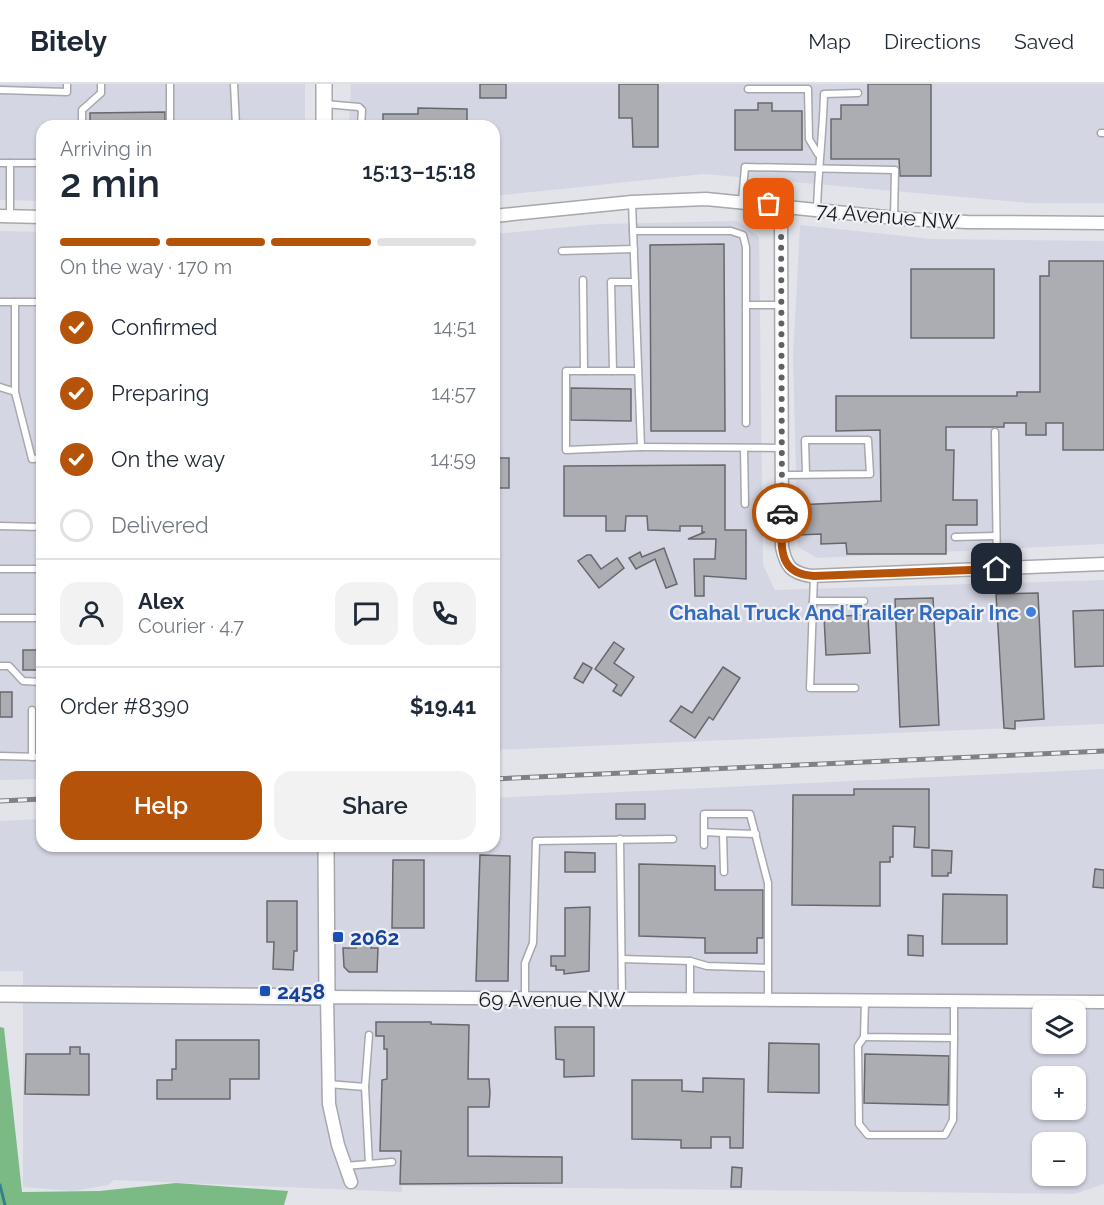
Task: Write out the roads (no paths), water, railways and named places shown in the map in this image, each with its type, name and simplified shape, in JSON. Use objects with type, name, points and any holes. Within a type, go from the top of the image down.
[{"type":"street","points":[[324,84],[324,120]]},
{"type":"street","name":"74 Avenue NW","points":[[500,215],[632,202],[695,199],[742,201],[894,218],[967,222],[1104,223]]},
{"type":"street","points":[[781,206],[782,547],[786,564],[796,574],[814,576],[1104,564]]},
{"type":"street","points":[[5,216],[36,217]]},
{"type":"street","points":[[326,852],[328,1084],[333,1124],[351,1182]]},
{"type":"street","name":"69 Avenue NW","points":[[0,994],[1104,1002]]},
{"type":"lane","points":[[0,90],[67,92],[67,84]]},
{"type":"lane","points":[[82,120],[82,110],[101,93],[101,84]]},
{"type":"lane","points":[[170,84],[170,120]]},
{"type":"lane","points":[[234,84],[236,120]]},
{"type":"lane","points":[[748,89],[808,89],[809,139],[818,155]]},
{"type":"lane","points":[[817,210],[818,155],[823,130],[824,94],[858,93]]},
{"type":"lane","points":[[324,104],[359,107],[360,120]]},
{"type":"lane","points":[[0,163],[36,163]]},
{"type":"lane","points":[[5,216],[10,163]]},
{"type":"lane","points":[[742,201],[744,166],[895,171],[894,218]]},
{"type":"lane","points":[[632,202],[641,447]]},
{"type":"lane","points":[[633,231],[731,231],[743,235],[746,247],[746,423]]},
{"type":"lane","points":[[562,250],[634,249]]},
{"type":"lane","points":[[583,280],[584,371]]},
{"type":"lane","points":[[613,371],[610,282],[635,282]]},
{"type":"lane","points":[[0,302],[36,302]]},
{"type":"lane","points":[[15,302],[15,392],[32,459],[36,459]]},
{"type":"lane","points":[[746,305],[782,305]]},
{"type":"lane","points":[[638,371],[566,371],[566,450],[641,447],[782,448]]},
{"type":"lane","points":[[0,387],[15,392]]},
{"type":"lane","points":[[995,432],[997,569]]},
{"type":"lane","points":[[782,475],[806,475],[870,474],[868,440],[806,440],[806,475]]},
{"type":"lane","points":[[744,448],[745,504]]},
{"type":"lane","points":[[0,526],[36,527]]},
{"type":"lane","points":[[955,537],[995,536]]},
{"type":"lane","points":[[0,569],[36,569]]},
{"type":"lane","points":[[814,576],[810,688],[855,688]]},
{"type":"lane","points":[[813,601],[864,601]]},
{"type":"lane","points":[[0,618],[36,618]]},
{"type":"lane","points":[[0,666],[9,666],[23,681],[36,682]]},
{"type":"lane","points":[[32,710],[32,757]]},
{"type":"lane","points":[[0,756],[36,757]]},
{"type":"lane","points":[[704,845],[704,814],[750,814],[768,883],[768,1000]]},
{"type":"lane","points":[[704,832],[756,834]]},
{"type":"lane","points":[[723,833],[724,872]]},
{"type":"lane","points":[[525,999],[525,963],[533,943],[536,841],[673,838]]},
{"type":"lane","points":[[620,839],[622,999]]},
{"type":"lane","points":[[622,959],[690,961],[707,966],[768,968]]},
{"type":"lane","points":[[690,961],[690,1000]]},
{"type":"lane","points":[[865,1001],[864,1037],[858,1046],[859,1124],[868,1135],[945,1135],[953,1120],[954,1001]]},
{"type":"lane","points":[[369,1035],[365,1087],[369,1164]]},
{"type":"lane","points":[[864,1037],[954,1038]]},
{"type":"lane","points":[[328,1084],[365,1087]]},
{"type":"lane","points":[[345,1166],[392,1162]]},
{"type":"waterway","points":[[0,1185],[5,1205]]},
{"type":"railway","points":[[500,779],[1104,751]]},
{"type":"railway","points":[[0,801],[36,799]]},
{"type":"place","name":"Chahal Truck And Trailer Repair Inc","points":[[1031,612]]},
{"type":"place","name":"2062","points":[[338,937]]},
{"type":"place","name":"2458","points":[[265,991]]}]
